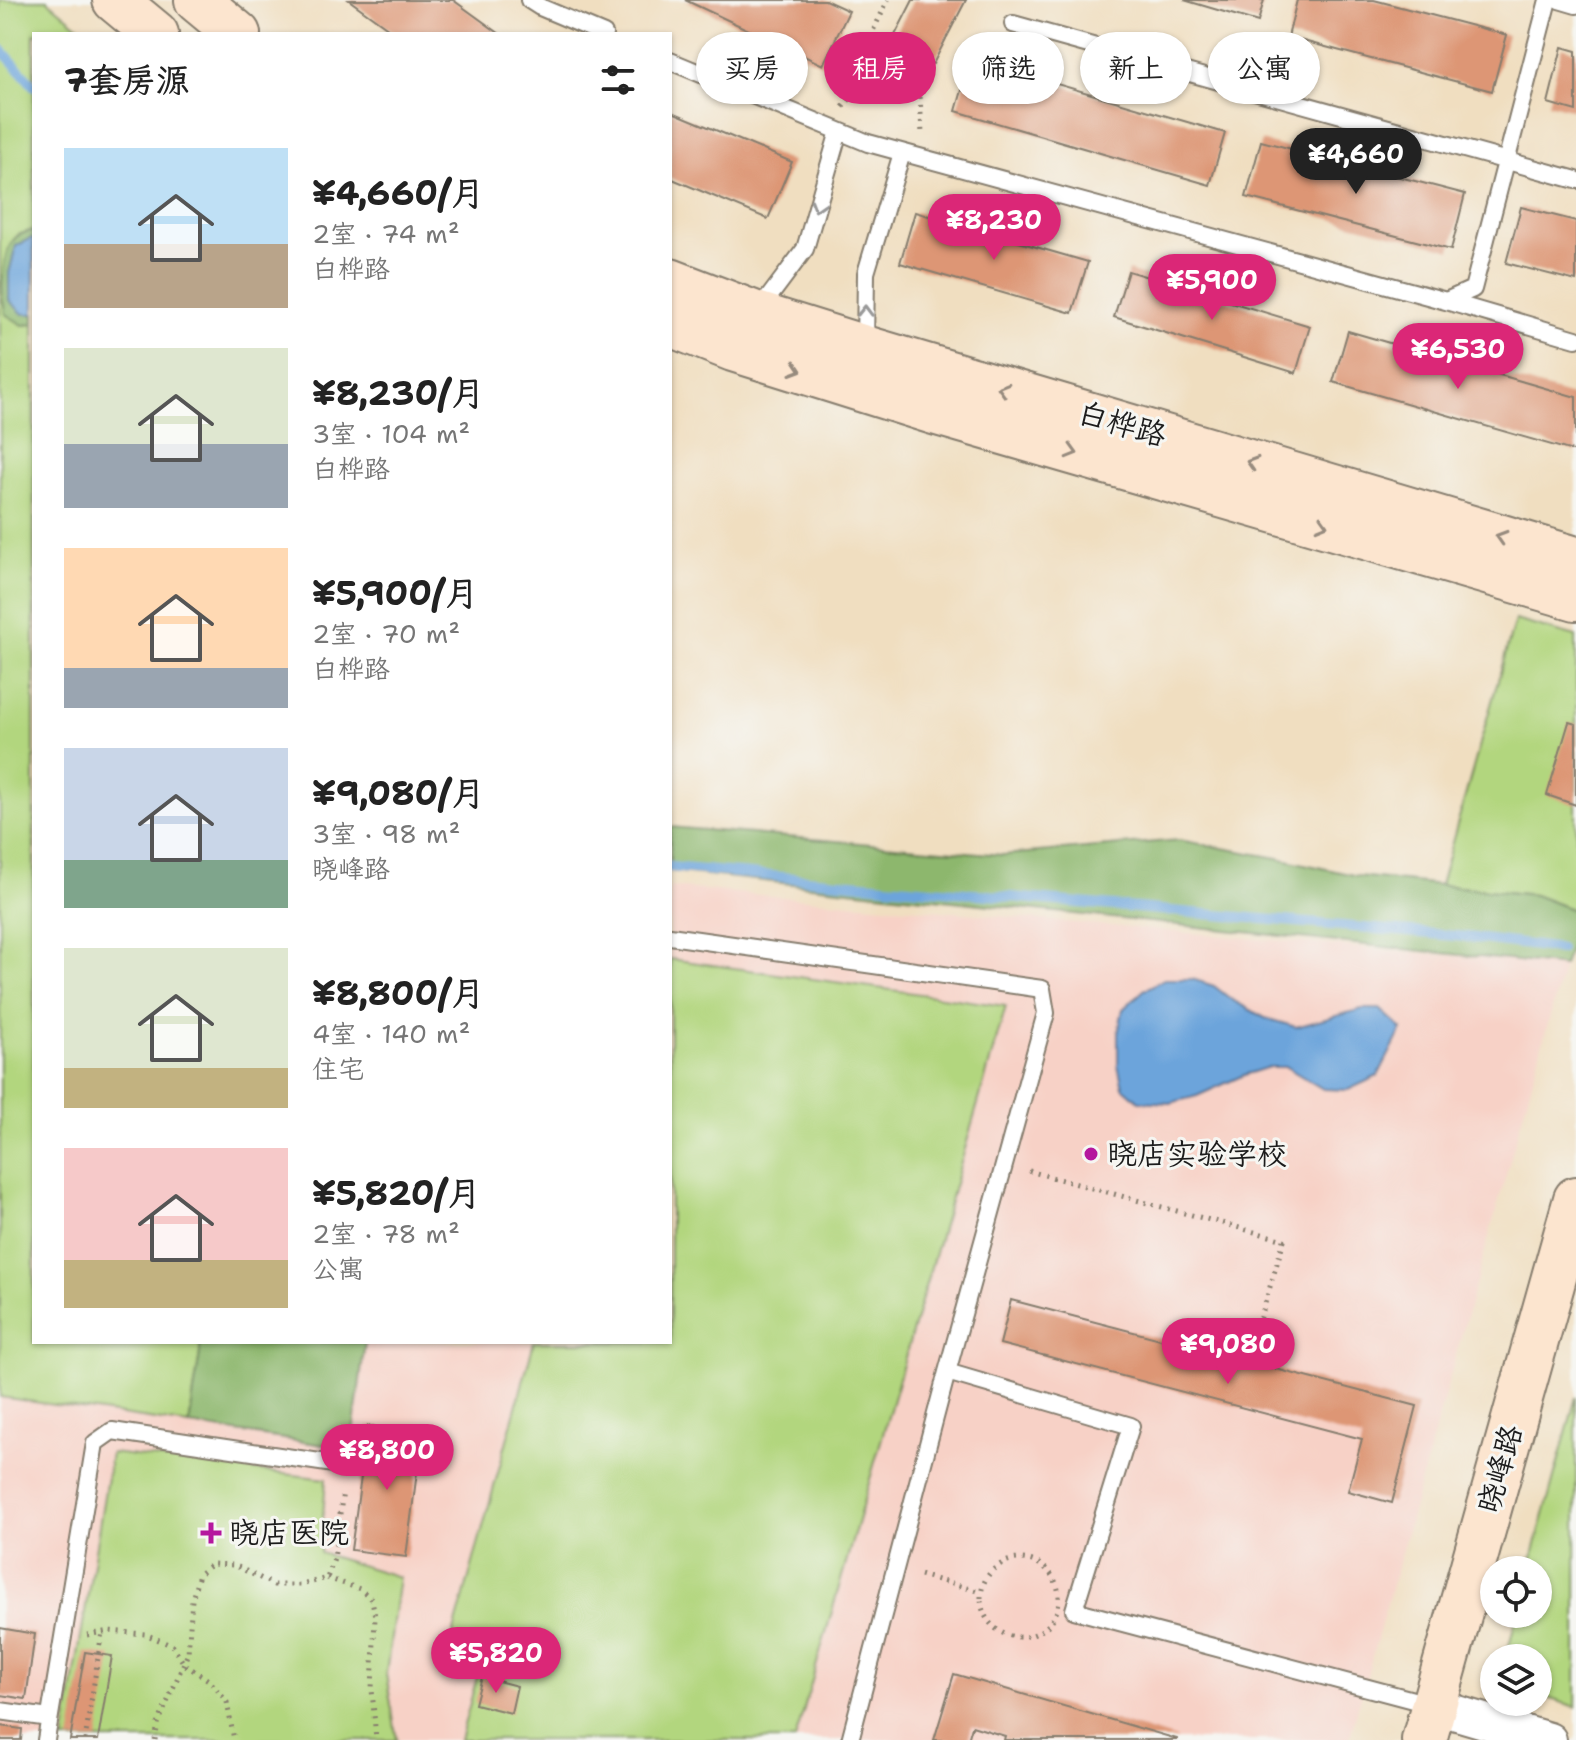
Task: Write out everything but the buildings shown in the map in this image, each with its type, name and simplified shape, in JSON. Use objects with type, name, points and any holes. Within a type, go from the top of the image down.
[{"type":"street","points":[[115,0],[154,32]]},
{"type":"street","points":[[197,0],[236,32]]},
{"type":"street","name":"白桦路","points":[[672,282],[749,333]]},
{"type":"street","name":"白桦路","points":[[672,324],[749,333],[858,367],[1576,559]]},
{"type":"street","name":"白桦路","points":[[858,367],[934,412],[1576,598]]},
{"type":"street","name":"晓峰路","points":[[1428,1723],[1576,1199]]},
{"type":"street","points":[[1428,1723],[1549,1740]]},
{"type":"lane","points":[[529,0],[599,32]]},
{"type":"lane","points":[[1446,301],[1473,289],[1548,0]]},
{"type":"lane","points":[[1559,0],[1576,5]]},
{"type":"lane","points":[[1013,24],[1576,180]]},
{"type":"lane","points":[[672,62],[868,143],[1576,339]]},
{"type":"lane","points":[[749,333],[805,249],[833,129]]},
{"type":"lane","points":[[858,367],[866,273],[902,153]]},
{"type":"lane","points":[[672,936],[1042,989],[1046,1013],[850,1740]]},
{"type":"lane","points":[[947,1372],[1131,1426],[1074,1610],[1428,1723]]},
{"type":"lane","points":[[46,1740],[95,1443],[112,1431],[347,1466]]},
{"type":"lane","points":[[0,1711],[49,1718]]},
{"type":"path","points":[[873,32],[888,0]]},
{"type":"path","points":[[833,129],[850,104]]},
{"type":"path","points":[[920,104],[923,158]]},
{"type":"path","points":[[1004,1164],[1284,1240],[1255,1337]]},
{"type":"path","points":[[327,1578],[334,1559],[347,1466]]},
{"type":"path","points":[[1018,1559],[1042,1565],[1051,1574],[1060,1597],[1053,1621],[1045,1629],[1020,1638],[1007,1636],[986,1619],[981,1606],[981,1592],[985,1579],[993,1569],[1018,1559]]},
{"type":"path","points":[[155,1740],[158,1724],[188,1653],[192,1600],[199,1574],[212,1564],[234,1565],[274,1585],[301,1585],[327,1578],[360,1589],[372,1599],[375,1617],[372,1689],[376,1740]]},
{"type":"path","points":[[896,1568],[981,1592]]},
{"type":"path","points":[[63,1640],[109,1631],[145,1634],[173,1646],[184,1664],[210,1681],[227,1702],[234,1740]]},
{"type":"path","points":[[85,1740],[102,1632]]},
{"type":"shaded area","name":"晓店实验学校","points":[[672,887],[1564,966],[1349,1740],[0,1740],[0,1397],[351,1449],[365,1344],[672,1344]]},
{"type":"green space","points":[[0,0],[47,0],[86,32],[32,32],[32,231],[17,235],[23,325],[32,324],[32,1344],[200,1344],[200,1353],[189,1425],[0,1397]]},
{"type":"green space","points":[[32,231],[32,324],[23,325],[5,314],[4,263],[11,244],[18,236]]},
{"type":"green space","points":[[1515,620],[1576,637],[1576,911],[1534,895],[1440,885]]},
{"type":"green space","points":[[672,827],[1003,855],[1179,840],[1358,876],[1534,895],[1576,911],[1576,929],[1564,966],[672,871]]},
{"type":"green space","points":[[672,959],[1006,1006],[795,1740],[460,1740],[480,1666],[447,1657],[533,1344],[672,1344]]},
{"type":"green space","points":[[200,1344],[365,1344],[351,1449],[189,1425]]},
{"type":"green space","points":[[1576,1397],[1576,1707],[1552,1699],[1552,1644],[1510,1644],[1514,1628],[1552,1628],[1552,1556],[1533,1556]]},
{"type":"green space","points":[[111,1453],[326,1479],[320,1553],[399,1577],[386,1674],[397,1740],[64,1740]]},
{"type":"water","points":[[32,238],[32,314],[23,314],[9,300],[9,273],[16,246]]},
{"type":"water","points":[[1164,979],[1192,979],[1214,986],[1265,1018],[1296,1027],[1362,1009],[1380,1009],[1402,1029],[1378,1076],[1348,1090],[1323,1089],[1286,1067],[1269,1067],[1197,1096],[1170,1103],[1139,1101],[1123,1087],[1118,1065],[1118,1033],[1123,1009],[1144,990]]},
{"type":"waterway","points":[[0,48],[32,84]]},
{"type":"waterway","points":[[672,867],[1467,937],[1560,949]]},
{"type":"place","name":"晓店实验学校","points":[[1091,1154]]},
{"type":"place","name":"晓店医院","points":[[211,1533]]}]
